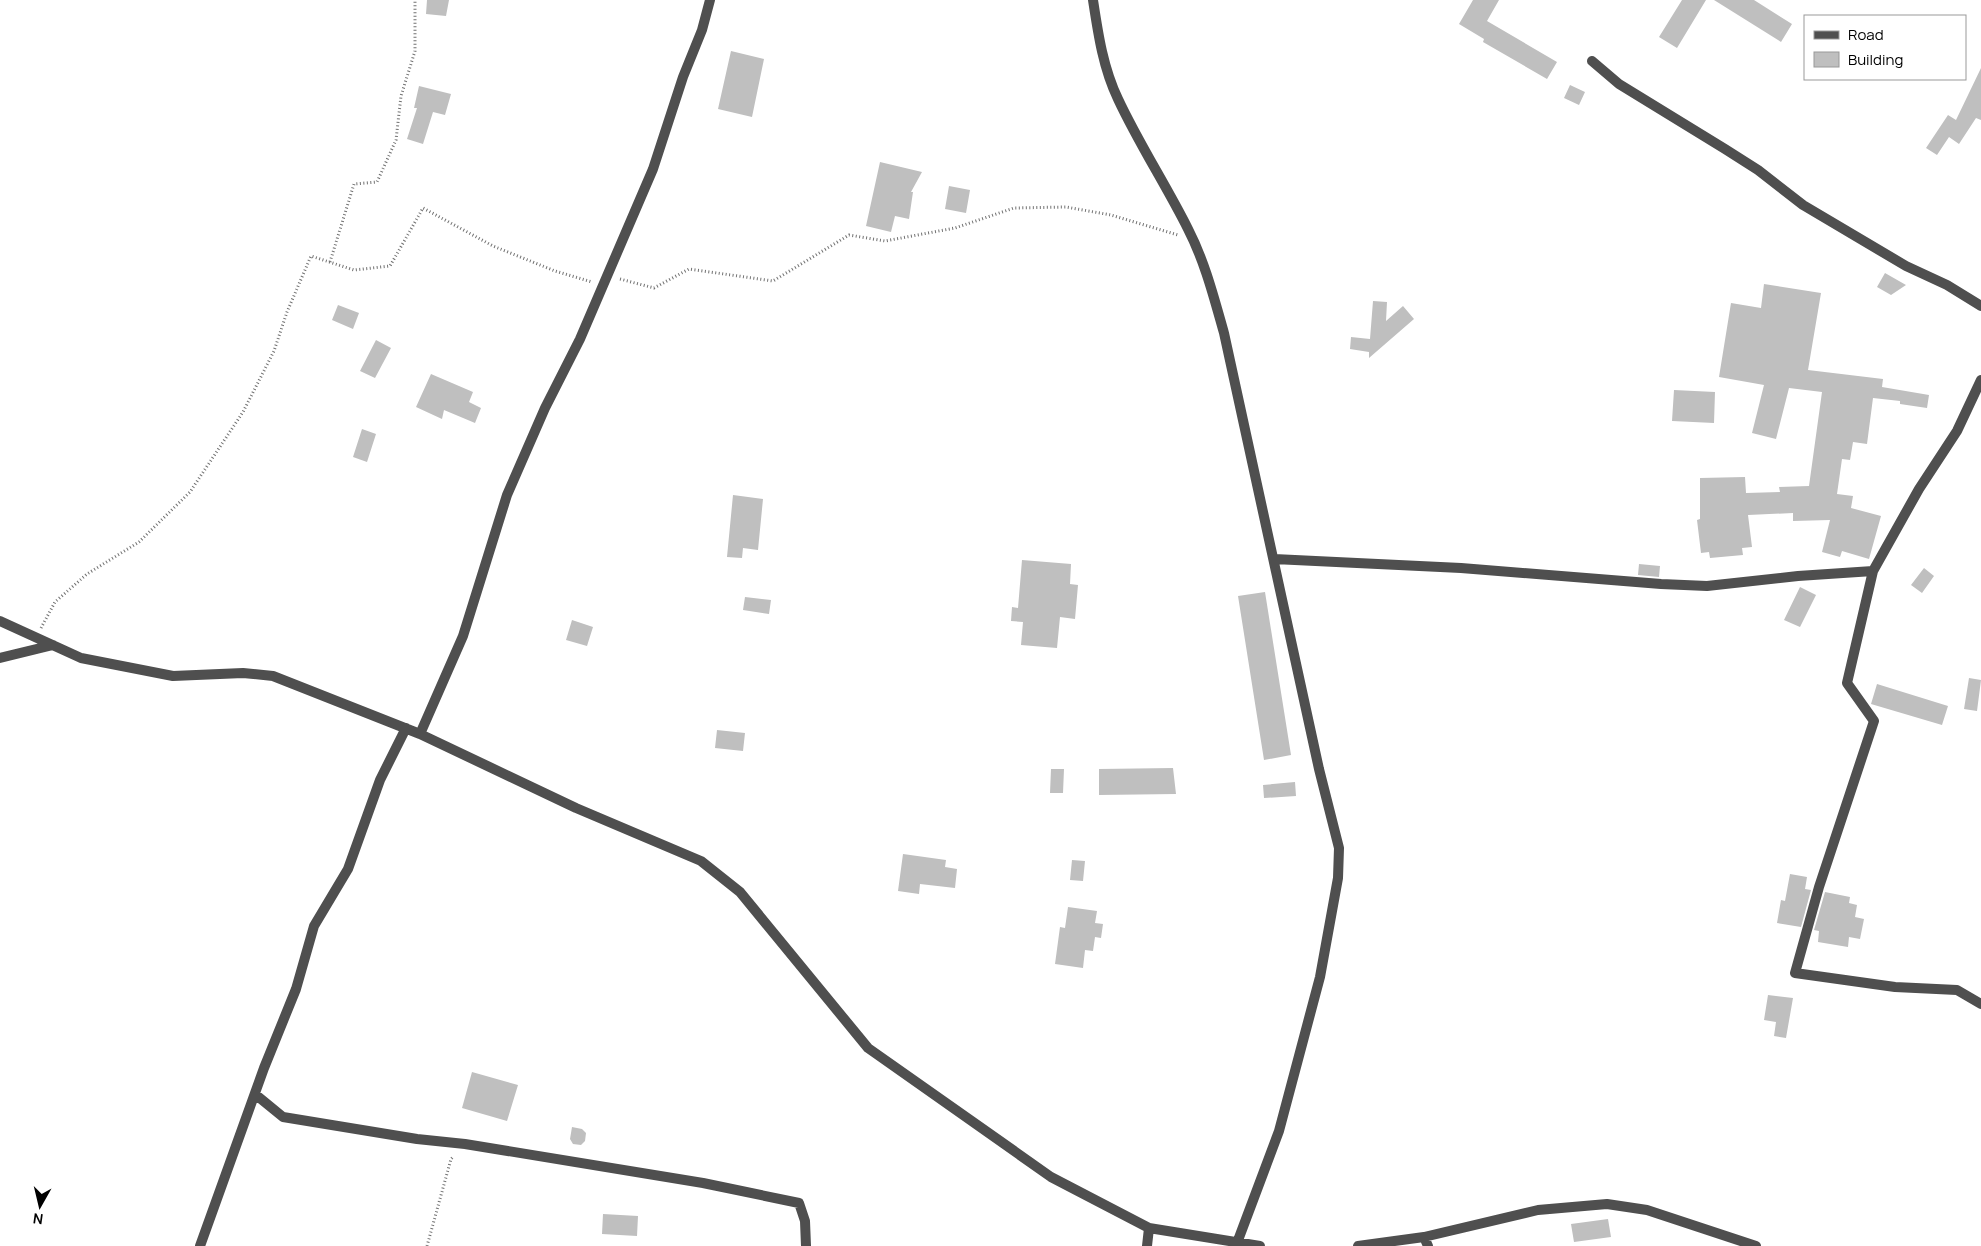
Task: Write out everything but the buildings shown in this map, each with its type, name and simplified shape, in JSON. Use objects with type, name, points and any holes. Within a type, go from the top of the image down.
[{"type":"street","points":[[420,734],[463,636],[507,495],[545,408],[580,339],[652,170],[683,77],[702,30],[710,0]]},
{"type":"street","points":[[1093,0],[1097,32],[1118,99],[1193,239],[1205,269],[1224,333],[1319,769],[1339,848],[1338,878],[1320,977],[1279,1131],[1237,1243]]},
{"type":"street","points":[[1592,61],[1619,84],[1758,170],[1803,205],[1906,266],[1947,285],[1981,306]]},
{"type":"street","points":[[1981,380],[1957,430],[1920,489],[1873,571],[1847,683],[1874,720],[1819,887],[1795,973],[1895,987],[1957,990],[1981,1004]]},
{"type":"street","points":[[1274,559],[1461,568],[1706,586],[1798,576],[1873,571]]},
{"type":"street","points":[[0,621],[81,658],[173,676],[243,673],[273,676],[420,734],[576,808],[701,861],[740,892],[868,1048],[1051,1177],[1149,1228],[1260,1246]]},
{"type":"street","points":[[0,658],[53,645]]},
{"type":"street","points":[[200,1246],[255,1094],[296,989],[314,926],[348,869],[380,780],[406,728]]},
{"type":"street","points":[[255,1094],[283,1117],[417,1139],[465,1144],[703,1183],[799,1204],[805,1221],[806,1246]]},
{"type":"street","points":[[1358,1246],[1426,1242],[1538,1210],[1607,1204],[1647,1210],[1756,1246]]},
{"type":"street","points":[[1147,1246],[1149,1228]]},
{"type":"path","points":[[330,262],[354,184],[377,182],[396,140],[401,96],[415,51],[415,0]]},
{"type":"path","points":[[36,638],[55,602],[87,574],[139,542],[190,492],[242,412],[274,351],[311,256],[354,270],[390,266],[423,208],[493,246],[555,271],[654,288],[690,269],[772,281],[849,235],[885,241],[894,240],[955,228],[1014,208],[1066,208],[1111,215],[1193,239]]},
{"type":"path","points":[[427,1246],[451,1160],[465,1144]]}]
